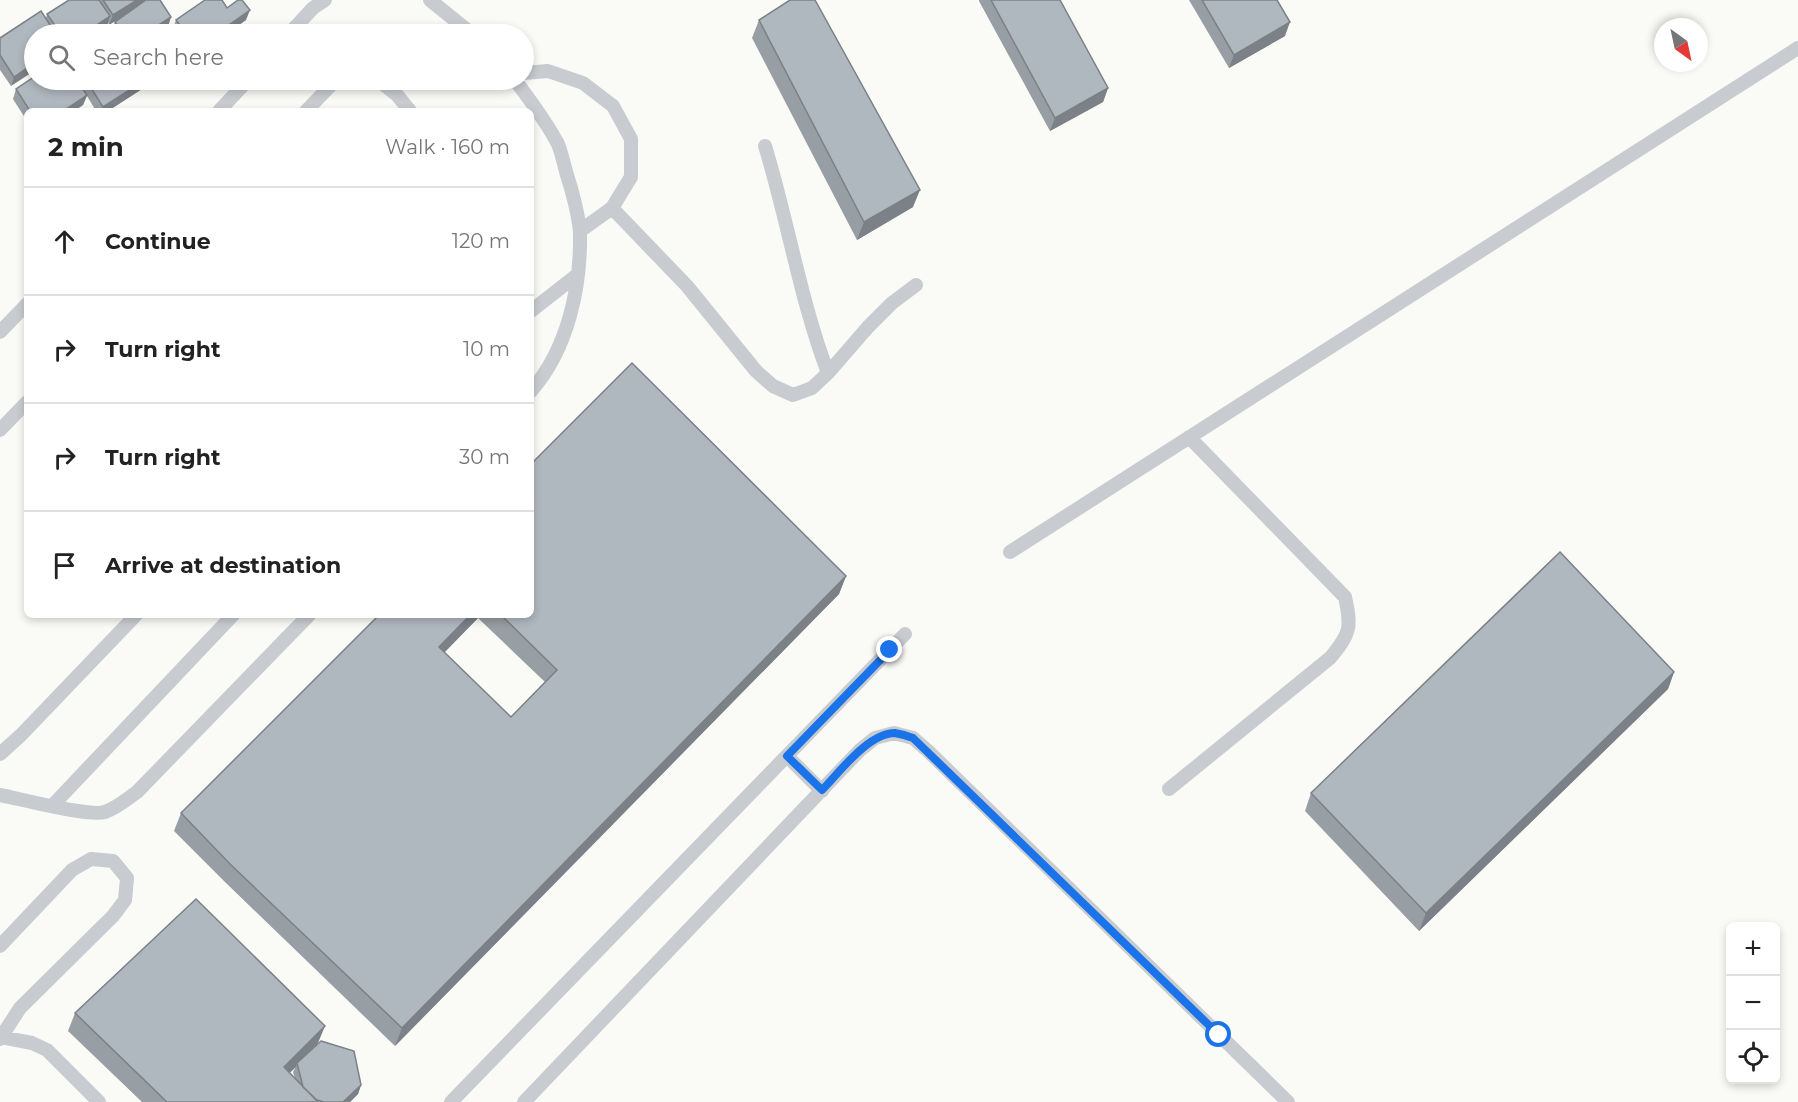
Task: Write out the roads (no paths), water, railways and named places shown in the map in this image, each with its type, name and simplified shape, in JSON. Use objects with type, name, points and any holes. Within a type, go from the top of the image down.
[{"type":"lane","points":[[298,24],[313,8],[325,0]]},
{"type":"lane","points":[[430,0],[460,24]]},
{"type":"lane","points":[[1010,552],[1798,48]]},
{"type":"lane","points":[[534,72],[548,71],[584,83],[613,106],[632,139],[631,177],[612,208],[580,231]]},
{"type":"lane","points":[[222,108],[239,90]]},
{"type":"lane","points":[[309,108],[326,90]]},
{"type":"lane","points":[[391,90],[408,108]]},
{"type":"lane","points":[[522,90],[558,145],[570,183],[580,231],[572,310],[559,347],[534,388]]},
{"type":"lane","points":[[765,146],[810,320],[828,373]]},
{"type":"lane","points":[[612,208],[687,286],[756,371],[773,386],[793,395],[812,388],[892,303],[916,285]]},
{"type":"lane","points":[[534,309],[577,275]]},
{"type":"lane","points":[[0,332],[24,307]]},
{"type":"lane","points":[[0,430],[24,405]]},
{"type":"lane","points":[[1169,789],[1330,658],[1345,640],[1350,619],[1344,597],[1337,589],[1189,437]]},
{"type":"lane","points":[[0,754],[133,618]]},
{"type":"lane","points":[[52,806],[230,618]]},
{"type":"lane","points":[[0,795],[52,806],[104,813],[137,792],[306,618]]},
{"type":"lane","points":[[451,1102],[905,634]]},
{"type":"lane","points":[[524,1102],[860,750],[875,738],[894,733],[913,738],[1288,1102]]},
{"type":"lane","points":[[787,756],[822,790]]},
{"type":"lane","points":[[0,946],[72,870],[91,859],[113,861],[127,878],[125,900],[113,916],[20,1008],[0,1038],[32,1043],[47,1050],[99,1102]]}]
